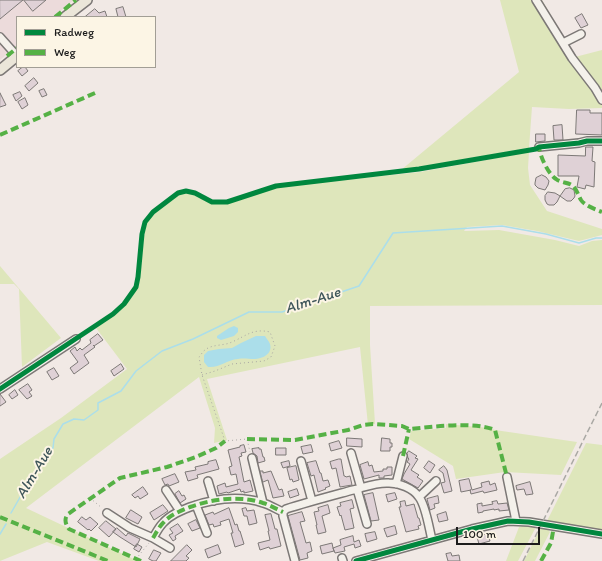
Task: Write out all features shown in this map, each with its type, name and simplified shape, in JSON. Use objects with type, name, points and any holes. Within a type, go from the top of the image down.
[{"type":"main road","points":[[67,16],[87,0]]},
{"type":"main road","points":[[0,70],[16,57]]},
{"type":"street","points":[[536,0],[572,58],[595,88],[602,100]]},
{"type":"street","points":[[563,43],[581,34]]},
{"type":"street","points":[[0,37],[16,55]]},
{"type":"street","points":[[538,147],[587,141],[602,141]]},
{"type":"street","points":[[0,390],[76,339]]},
{"type":"street","points":[[351,453],[367,524]]},
{"type":"street","points":[[396,484],[403,456]]},
{"type":"street","points":[[252,458],[263,503]]},
{"type":"street","points":[[301,461],[312,501]]},
{"type":"street","points":[[507,477],[516,521]]},
{"type":"street","points":[[419,497],[436,480]]},
{"type":"street","points":[[208,481],[214,501]]},
{"type":"street","points":[[283,512],[312,501],[389,482],[407,487],[419,497],[432,540]]},
{"type":"street","points":[[166,490],[180,511]]},
{"type":"street","points":[[153,538],[163,522],[172,515],[196,505],[214,501],[237,499],[263,503],[283,512]]},
{"type":"street","points":[[196,505],[207,533]]},
{"type":"street","points":[[107,512],[130,528],[153,538],[170,548]]},
{"type":"street","points":[[283,512],[296,561]]},
{"type":"street","points":[[356,561],[365,555],[432,540],[492,524],[516,521],[602,534]]},
{"type":"path","points":[[202,375],[232,364],[264,361],[271,357],[275,346],[270,332],[253,332],[231,343],[206,349],[199,357],[202,375],[225,442],[246,439],[252,458]]},
{"type":"path","points":[[90,498],[107,512]]},
{"type":"path","points":[[136,559],[153,538]]},
{"type":"shaded area","points":[[0,0],[74,0],[54,16],[16,16],[16,47],[0,60]]},
{"type":"green space","points":[[500,0],[542,0],[575,57],[602,50],[602,108],[569,109],[532,107],[529,148],[401,170],[519,72]]},
{"type":"green space","points":[[529,152],[528,168],[530,185],[547,211],[602,229],[602,235],[579,241],[537,231],[502,225],[467,227],[464,231],[499,230],[579,246],[592,241],[602,240],[602,305],[370,306],[370,345],[375,424],[368,425],[360,347],[207,379],[227,440],[214,443],[215,428],[199,377],[26,508],[138,561],[99,561],[47,542],[0,561],[0,459],[61,418],[127,369],[96,328],[121,310],[138,287],[144,236],[147,223],[153,214],[179,194],[186,193],[194,195],[212,204],[221,204],[276,187],[420,172]]},
{"type":"green space","points":[[0,266],[61,338],[22,367],[19,289],[14,284],[0,284]]},
{"type":"green space","points":[[446,424],[489,428],[577,442],[561,475],[505,472],[456,479],[453,466],[409,439],[411,431],[446,428]]},
{"type":"green space","points":[[586,443],[602,445],[602,532],[547,521]]},
{"type":"green space","points":[[530,524],[537,525],[518,561],[506,561],[519,527]]},
{"type":"green space","points":[[541,527],[546,527],[550,532],[535,561],[524,561]]},
{"type":"water","points":[[234,326],[238,328],[238,332],[234,336],[221,340],[217,338],[217,336]]},
{"type":"water","points":[[256,336],[265,336],[270,344],[270,351],[263,357],[257,359],[234,360],[212,367],[208,367],[204,362],[204,355],[208,351],[232,348]]},
{"type":"building","points":[[0,0],[23,0],[0,19]]},
{"type":"building","points":[[24,0],[46,0],[33,11]]},
{"type":"building","points":[[123,7],[126,16],[118,16],[116,9]]},
{"type":"building","points":[[95,9],[99,13],[105,11],[107,16],[86,16]]},
{"type":"building","points":[[582,14],[588,25],[581,28],[575,18]]},
{"type":"building","points":[[22,68],[26,68],[28,71],[22,76],[18,71]]},
{"type":"building","points":[[34,78],[38,83],[29,91],[25,86]]},
{"type":"building","points":[[44,89],[47,95],[42,97],[39,91]]},
{"type":"building","points":[[20,92],[22,96],[16,101],[13,95]]},
{"type":"building","points":[[0,93],[6,105],[0,107]]},
{"type":"building","points":[[25,98],[28,105],[22,109],[18,102]]},
{"type":"building","points":[[577,110],[590,110],[590,113],[602,113],[602,135],[576,134]]},
{"type":"building","points":[[562,125],[563,140],[554,140],[553,126]]},
{"type":"building","points":[[536,134],[545,134],[545,141],[536,142]]},
{"type":"building","points":[[586,147],[593,147],[592,161],[595,162],[594,187],[586,185],[585,189],[577,187],[579,176],[558,176],[558,155],[585,156]]},
{"type":"building","points":[[542,175],[549,181],[545,190],[538,188],[535,185],[536,178]]},
{"type":"building","points":[[570,188],[574,190],[575,196],[571,201],[567,201],[560,196],[565,189]]},
{"type":"building","points":[[548,192],[555,193],[560,196],[554,205],[547,204],[545,200],[545,196]]},
{"type":"building","points":[[98,334],[103,340],[94,346],[95,347],[84,355],[89,363],[74,374],[70,368],[78,362],[70,351],[75,347],[77,351],[80,348],[82,350],[91,343],[90,340]]},
{"type":"building","points":[[121,364],[124,369],[114,376],[111,371]]},
{"type":"building","points":[[54,368],[59,376],[52,380],[47,372]]},
{"type":"building","points":[[28,384],[32,390],[29,392],[32,396],[27,399],[19,390]]},
{"type":"building","points":[[15,390],[18,395],[12,399],[9,395]]},
{"type":"building","points":[[0,394],[6,402],[0,406]]},
{"type":"building","points":[[347,438],[362,439],[362,447],[347,446]]},
{"type":"building","points":[[382,438],[390,439],[392,447],[390,447],[390,451],[381,451]]},
{"type":"building","points":[[339,441],[342,448],[331,451],[329,444]]},
{"type":"building","points":[[244,445],[246,452],[241,453],[242,456],[239,457],[244,482],[250,480],[253,491],[244,493],[244,491],[241,492],[240,489],[219,494],[217,486],[225,483],[226,487],[238,484],[236,474],[231,475],[229,467],[232,466],[228,450]]},
{"type":"building","points":[[311,445],[313,452],[303,454],[301,447]]},
{"type":"building","points":[[276,448],[286,448],[286,455],[276,455]]},
{"type":"building","points":[[252,449],[261,449],[265,461],[258,463],[257,456],[253,453]]},
{"type":"building","points":[[409,451],[417,456],[415,458],[418,459],[411,470],[419,475],[417,477],[423,481],[418,488],[402,479],[410,464],[407,462],[409,459],[407,454]]},
{"type":"building","points":[[341,459],[344,476],[350,476],[352,485],[340,487],[336,468],[332,469],[330,462]]},
{"type":"building","points":[[216,460],[219,469],[197,475],[198,478],[188,481],[185,472],[196,470],[195,467],[208,464],[208,462]]},
{"type":"building","points":[[289,461],[290,466],[283,468],[281,463]]},
{"type":"building","points":[[316,461],[323,481],[328,480],[330,486],[318,492],[314,475],[311,476],[307,463]]},
{"type":"building","points":[[429,461],[435,465],[430,473],[424,468]]},
{"type":"building","points":[[368,462],[369,466],[372,465],[374,472],[383,471],[383,469],[387,469],[387,467],[392,467],[392,475],[379,478],[379,475],[364,479],[360,465]]},
{"type":"building","points":[[296,466],[299,480],[293,482],[292,479],[290,480],[287,468]]},
{"type":"building","points":[[444,466],[447,470],[452,491],[444,493],[441,483],[445,482],[443,473],[439,470]]},
{"type":"building","points":[[260,471],[263,471],[263,473],[271,471],[279,490],[282,489],[284,496],[273,498],[268,480],[263,482]]},
{"type":"building","points":[[175,474],[179,482],[169,486],[168,484],[165,485],[162,479]]},
{"type":"building","points":[[469,479],[472,490],[482,487],[481,483],[489,481],[490,485],[495,483],[497,490],[471,494],[470,490],[461,492],[459,481]]},
{"type":"building","points":[[530,482],[533,494],[526,495],[524,489],[517,490],[516,486]]},
{"type":"building","points":[[143,487],[148,494],[140,499],[138,496],[135,498],[132,495]]},
{"type":"building","points":[[297,489],[299,495],[290,498],[288,492]]},
{"type":"building","points":[[179,491],[186,499],[180,503],[175,494]]},
{"type":"building","points":[[373,493],[379,520],[371,521],[364,495]]},
{"type":"building","points":[[395,493],[397,499],[388,502],[386,495]]},
{"type":"building","points":[[438,496],[439,503],[434,504],[435,508],[430,510],[427,499]]},
{"type":"building","points":[[352,500],[354,508],[350,509],[354,528],[345,530],[337,507],[341,506],[340,503]]},
{"type":"building","points":[[405,501],[406,506],[414,504],[421,525],[418,526],[419,529],[406,532],[399,507],[401,507],[400,502]]},
{"type":"building","points":[[497,501],[498,504],[507,503],[509,510],[499,511],[499,509],[494,509],[478,513],[477,504],[482,503],[482,506],[493,504],[492,502]]},
{"type":"building","points":[[163,505],[168,511],[154,520],[150,513]]},
{"type":"building","points":[[328,505],[330,513],[322,516],[326,532],[318,534],[314,512],[319,511],[318,508]]},
{"type":"building","points":[[229,508],[235,525],[237,524],[240,531],[244,544],[235,547],[229,519],[220,522],[221,525],[214,527],[213,524],[209,525],[205,515],[213,512],[214,514]]},
{"type":"building","points":[[246,508],[247,511],[254,510],[257,523],[249,525],[247,516],[244,516],[242,509]]},
{"type":"building","points":[[131,510],[142,517],[138,524],[126,518]]},
{"type":"building","points":[[302,512],[305,521],[300,522],[306,543],[310,542],[312,551],[307,553],[308,558],[300,560],[288,516]]},
{"type":"building","points":[[446,512],[448,520],[439,522],[437,515]]},
{"type":"building","points":[[271,514],[275,529],[277,529],[281,546],[270,549],[269,547],[260,550],[258,543],[270,540],[265,515]]},
{"type":"building","points":[[82,517],[86,520],[90,517],[98,524],[91,531],[89,529],[88,530],[78,522]]},
{"type":"building","points":[[196,520],[200,528],[192,531],[188,524]]},
{"type":"building","points":[[106,521],[116,529],[109,537],[99,528]]},
{"type":"building","points":[[178,524],[183,531],[175,536],[176,539],[173,541],[169,535],[173,533],[170,529]]},
{"type":"building","points":[[395,526],[397,534],[387,537],[384,529]]},
{"type":"building","points":[[117,528],[126,536],[128,533],[140,539],[136,547],[113,532]]},
{"type":"building","points":[[375,532],[377,539],[367,542],[365,534]]},
{"type":"building","points":[[488,534],[490,541],[479,544],[477,537]]},
{"type":"building","points":[[353,536],[354,542],[359,540],[361,546],[355,548],[354,544],[344,547],[345,551],[335,553],[333,548],[341,545],[340,540]]},
{"type":"building","points":[[332,543],[334,551],[322,554],[320,546]]},
{"type":"building","points":[[137,544],[142,547],[139,552],[134,549]]},
{"type":"building","points":[[187,545],[192,550],[186,556],[189,558],[186,561],[171,561]]},
{"type":"building","points":[[218,545],[221,553],[208,558],[205,550]]},
{"type":"building","points":[[154,550],[161,553],[156,561],[149,559]]},
{"type":"building","points":[[451,553],[452,556],[459,555],[460,561],[448,561],[446,554]]},
{"type":"waterway","name":"Alm-Aue","points":[[11,513],[46,452],[53,448],[54,439],[63,424],[74,419],[84,420],[98,410],[98,403],[121,391],[136,371],[162,351],[193,339],[249,312],[282,312],[359,286],[393,233],[502,226],[546,234],[579,243],[596,238],[602,238]]},
{"type":"waterway","name":"Alm-Aue","points":[[0,534],[6,524]]},
{"type":"railway","points":[[523,561],[602,403]]},
{"type":"marked path","points":[[56,16],[76,0]]},
{"type":"marked path","points":[[7,56],[16,49]]},
{"type":"marked path","points":[[0,135],[95,93]]},
{"type":"marked path","points":[[536,148],[539,147],[545,164],[553,177],[573,186],[585,204],[602,212]]},
{"type":"marked path","points":[[247,439],[295,440],[373,424],[402,426],[409,429],[453,425],[486,427],[495,430],[507,477]]},
{"type":"marked path","points":[[403,456],[409,429]]},
{"type":"marked path","points":[[141,561],[69,529],[66,521],[68,514],[120,478],[167,467],[196,457],[216,448],[225,441]]},
{"type":"marked path","points":[[153,538],[166,520],[172,515],[190,507],[217,500],[245,499],[266,504],[283,512]]},
{"type":"marked path","points":[[0,517],[108,561]]},
{"type":"marked path","points":[[541,561],[551,543],[554,526]]},
{"type":"cycle path","points":[[0,389],[113,314],[124,304],[136,287],[142,234],[145,222],[153,212],[178,193],[186,191],[195,193],[212,202],[227,202],[276,186],[419,169],[536,149],[539,147],[587,141],[602,141]]},
{"type":"cycle path","points":[[356,561],[472,529],[508,521],[529,522],[602,534]]}]
